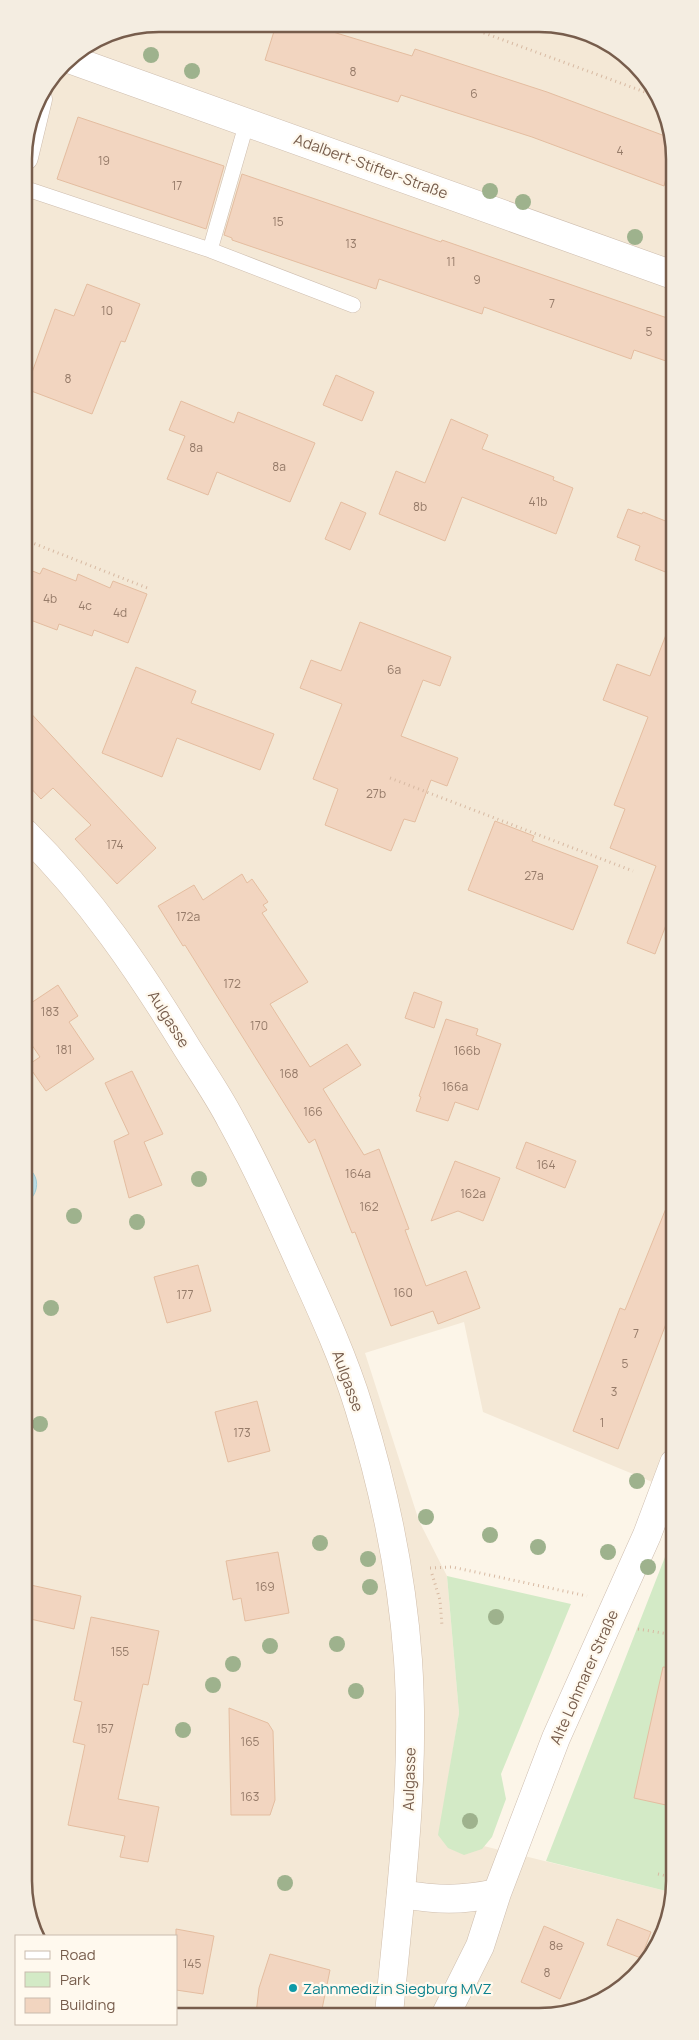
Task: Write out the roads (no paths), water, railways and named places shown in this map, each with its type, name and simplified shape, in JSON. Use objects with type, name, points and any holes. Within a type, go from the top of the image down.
[{"type":"street","name":"Adalbert-Stifter-Straße","points":[[78,62],[666,272]]},
{"type":"street","name":"Aulgasse","points":[[33,841],[50,858],[104,923],[147,982],[230,1117],[262,1180],[324,1316],[358,1406],[379,1487],[396,1568],[408,1659],[410,1784],[390,2008]]},
{"type":"street","name":"Alte Lohmarer Straße","points":[[449,2008],[480,1946],[497,1893],[556,1738],[647,1535],[666,1484]]},
{"type":"street","points":[[401,1894],[434,1899],[469,1899],[497,1893]]},
{"type":"lane","points":[[210,250],[247,122]]},
{"type":"lane","points":[[33,191],[210,250],[353,305]]},
{"type":"water","points":[[32,1172],[37,1185],[32,1197]]},
{"type":"place","name":"Zahnmedizin Siegburg MVZ","points":[[293,1988]]}]
